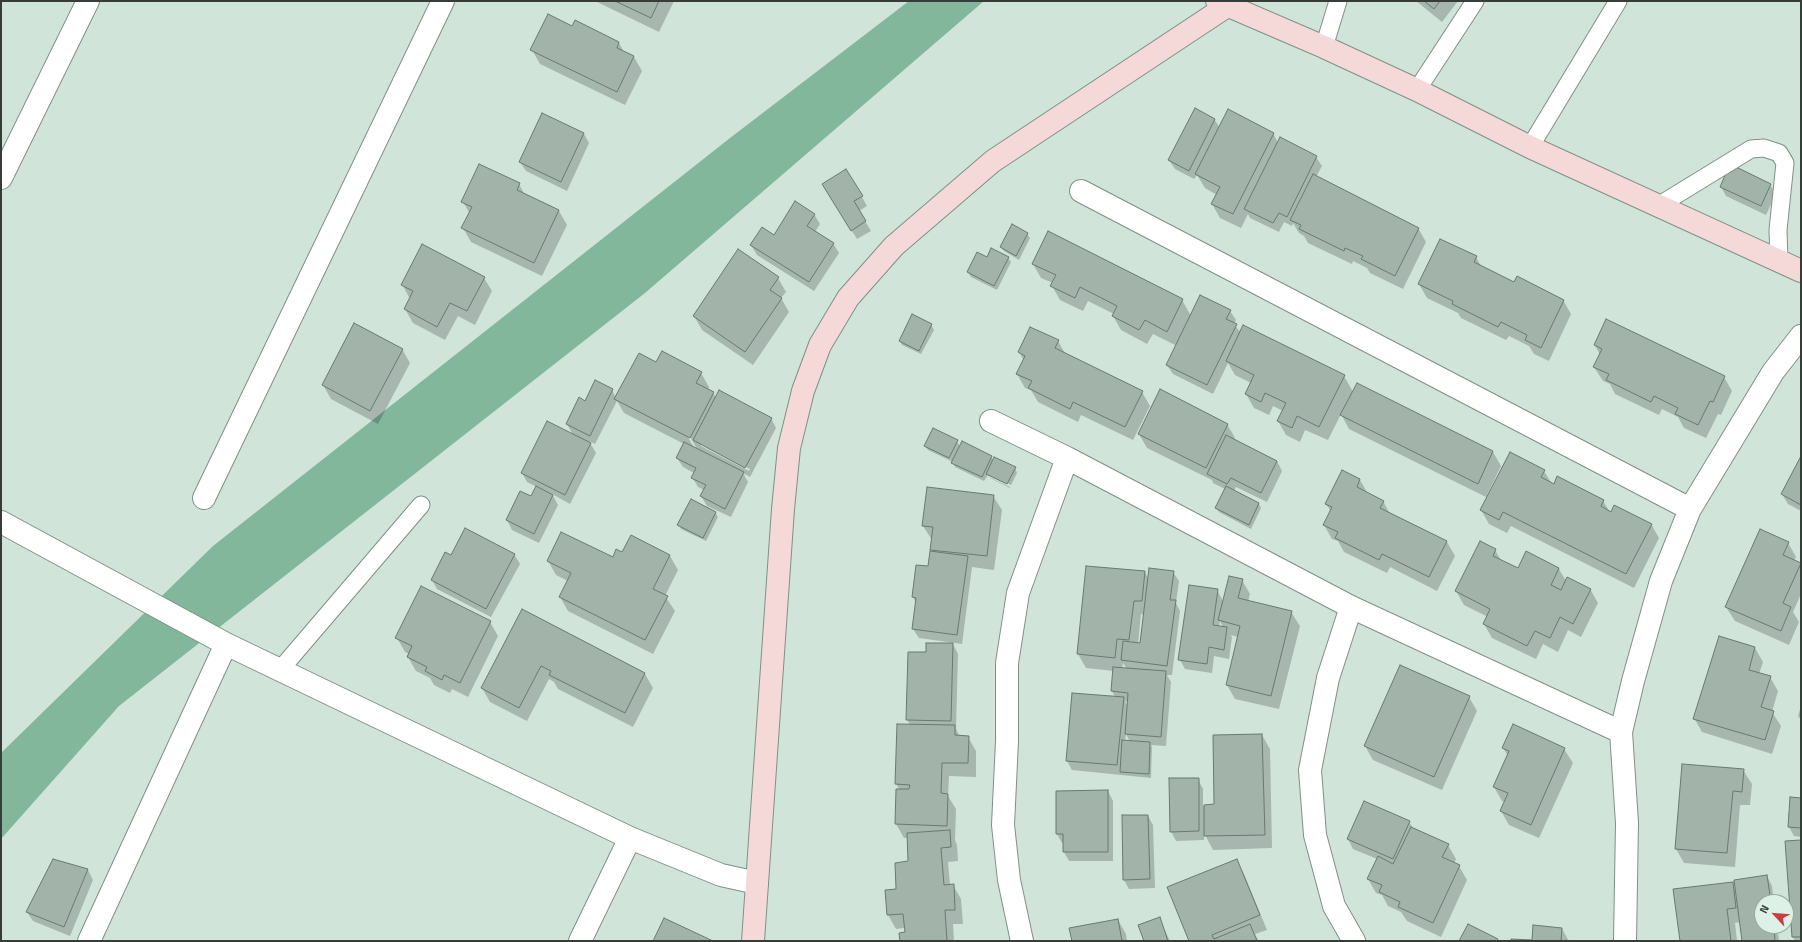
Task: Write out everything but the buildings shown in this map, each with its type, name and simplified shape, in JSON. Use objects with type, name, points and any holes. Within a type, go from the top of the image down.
[{"type":"street","points":[[1,178],[88,1]]},
{"type":"street","points":[[204,498],[443,1]]},
{"type":"street","points":[[753,941],[783,509],[789,448],[803,392],[820,345],[848,298],[894,246],[993,162],[1222,4],[1324,47],[1417,90],[1530,146],[1801,271]]},
{"type":"street","points":[[1081,191],[1690,509]]},
{"type":"street","points":[[1625,941],[1627,823],[1621,732],[1633,681],[1661,581],[1690,509],[1773,372],[1801,336]]},
{"type":"street","points":[[991,421],[1067,458],[1351,607],[1621,732]]},
{"type":"street","points":[[1022,941],[1008,880],[1003,825],[1008,741],[1007,663],[1018,593],[1067,458]]},
{"type":"street","points":[[1,522],[222,642],[630,838],[720,875],[757,883]]},
{"type":"street","points":[[1351,607],[1328,678],[1310,770],[1315,835],[1334,906],[1354,941]]},
{"type":"street","points":[[88,941],[222,642]]},
{"type":"street","points":[[580,941],[630,838]]},
{"type":"lane","points":[[1324,47],[1338,1]]},
{"type":"lane","points":[[1417,90],[1475,1]]},
{"type":"lane","points":[[1530,146],[1618,1]]},
{"type":"lane","points":[[1658,206],[1751,148],[1764,148],[1779,153],[1785,163],[1778,230],[1779,261]]},
{"type":"lane","points":[[280,670],[421,505]]},
{"type":"shaded area","points":[[909,1],[984,1],[645,293],[119,706],[1,839],[1,753],[213,546],[730,138]]}]
